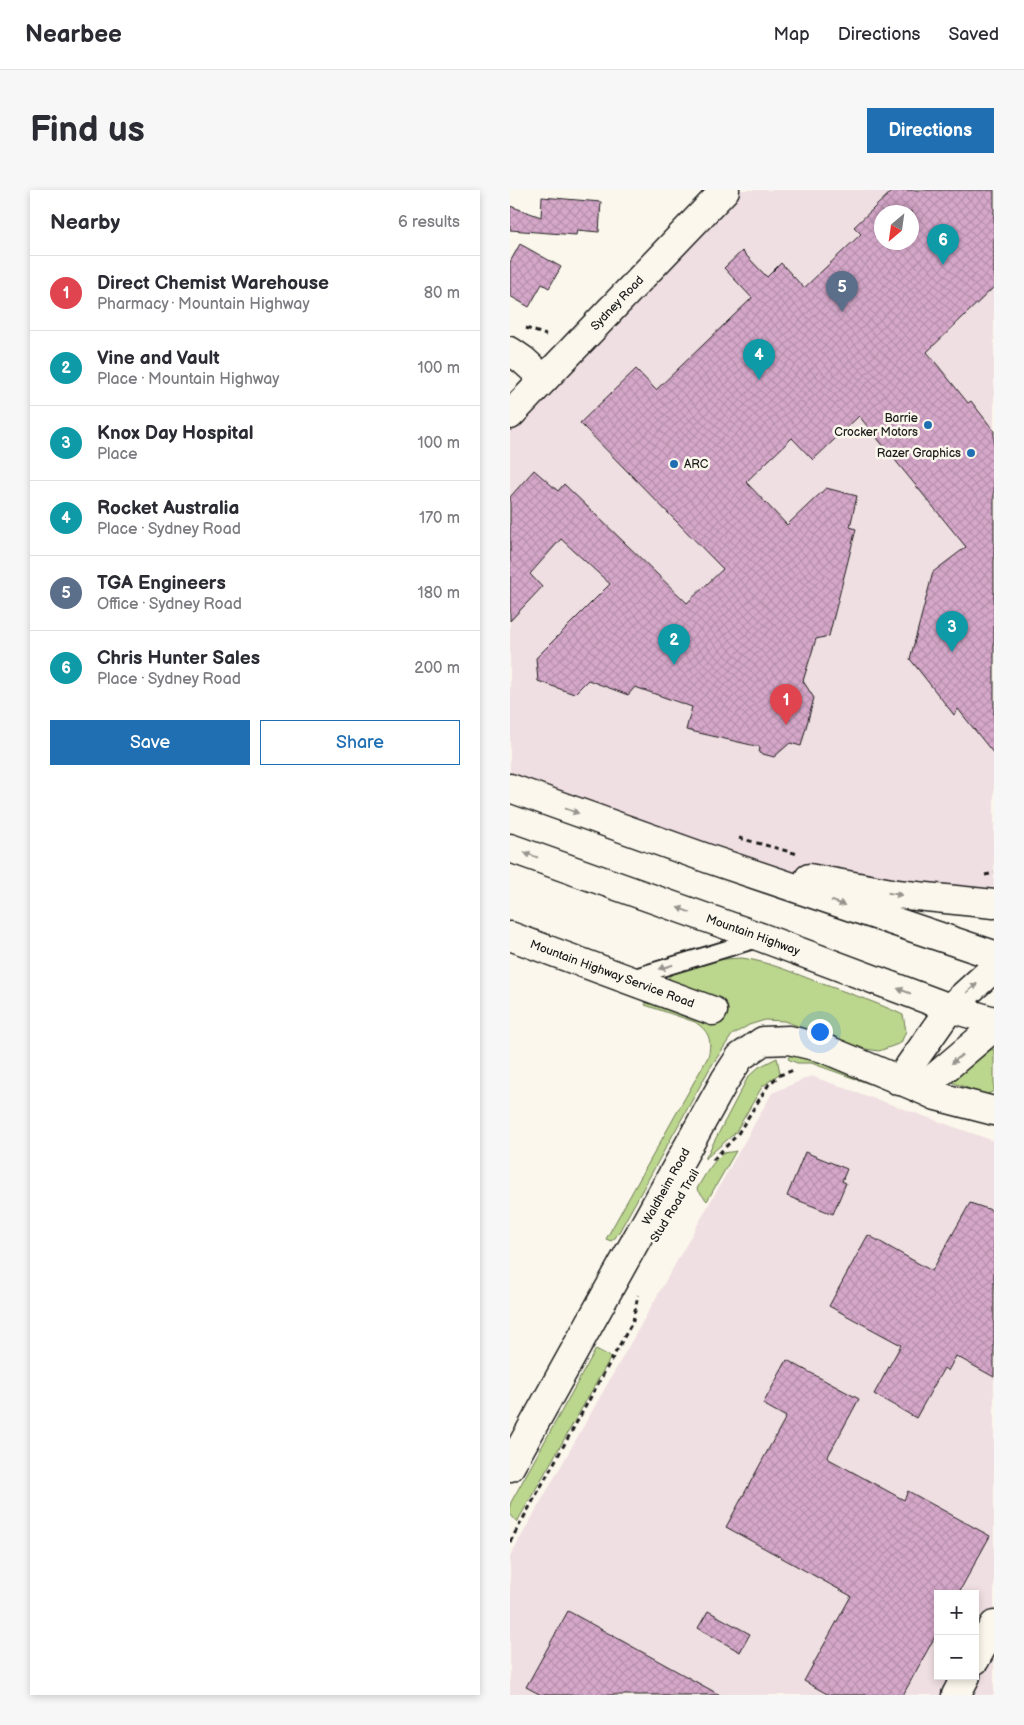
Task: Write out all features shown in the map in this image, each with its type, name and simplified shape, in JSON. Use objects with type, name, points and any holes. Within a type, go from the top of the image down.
[{"type":"street","name":"Sydney Road","points":[[510,415],[725,190]]},
{"type":"street","points":[[510,351],[544,379]]},
{"type":"street","points":[[510,788],[709,859],[994,956]]},
{"type":"street","name":"Mountain Highway","points":[[510,848],[763,938],[950,1008],[994,1021]]},
{"type":"street","points":[[709,859],[897,894],[994,904]]},
{"type":"street","name":"Mountain Highway Service Road","points":[[510,936],[714,1011]]},
{"type":"street","points":[[910,1085],[950,1008],[994,968]]},
{"type":"street","points":[[910,1085],[994,1027]]},
{"type":"street","name":"Waldheim Road","points":[[511,1464],[725,1080],[740,1057],[763,1041],[789,1040],[823,1048],[910,1085]]},
{"type":"street","points":[[910,1085],[936,1096],[994,1112]]},
{"type":"street","points":[[979,1653],[994,1626]]},
{"type":"street","points":[[956,1695],[964,1680]]},
{"type":"lane","points":[[628,979],[763,938]]},
{"type":"path","points":[[736,838],[802,855]]},
{"type":"path","points":[[984,875],[994,873]]},
{"type":"path","name":"Stud Road Trail","points":[[709,1166],[737,1135],[769,1084],[780,1075],[795,1070]]},
{"type":"path","points":[[510,1542],[633,1321],[638,1287]]},
{"type":"shaded area","points":[[725,190],[994,190],[994,904],[952,900],[709,859],[510,788],[510,415]]},
{"type":"shaded area","points":[[811,1076],[994,1141],[994,1695],[510,1695],[510,1556],[772,1093]]},
{"type":"green space","points":[[742,958],[781,968],[903,1015],[906,1031],[901,1043],[879,1051],[859,1048],[784,1021],[765,1020],[749,1025],[732,1035],[710,1068],[619,1232],[611,1241],[606,1239],[708,1057],[709,1051],[709,1037],[704,1029],[695,1022],[645,1005],[648,1000],[714,1021],[721,1000],[672,981],[669,979],[669,976],[694,964]]},
{"type":"green space","points":[[994,1049],[994,1091],[986,1095],[946,1080],[975,1054]]},
{"type":"green space","points":[[800,1054],[941,1105],[940,1109],[811,1063],[797,1063],[788,1059],[790,1055]]},
{"type":"green space","points":[[777,1058],[780,1073],[762,1087],[735,1133],[705,1159],[748,1077],[759,1067]]},
{"type":"green space","points":[[736,1151],[707,1201],[697,1189],[702,1180],[712,1164],[720,1156],[724,1153]]},
{"type":"green space","points":[[596,1349],[611,1357],[517,1522],[510,1514],[510,1504]]},
{"type":"building","points":[[893,190],[994,190],[994,287],[927,352],[968,403],[971,401],[994,431],[994,754],[958,709],[954,715],[910,659],[933,572],[966,547],[859,416],[813,460],[792,438],[746,482],[787,525],[826,488],[857,496],[850,527],[856,529],[829,636],[816,639],[803,681],[814,698],[801,746],[790,743],[774,757],[759,753],[760,747],[686,730],[692,707],[635,687],[628,695],[588,680],[574,694],[538,681],[536,658],[610,584],[561,539],[530,574],[542,587],[510,621],[510,497],[534,470],[558,491],[564,484],[687,603],[723,569],[580,423],[636,369],[656,390],[752,298],[724,268],[742,251],[767,277],[781,263],[804,288],[861,234],[854,227],[874,208],[874,250],[919,250],[919,205],[877,205]]},
{"type":"building","points":[[542,197],[601,202],[599,232],[577,230],[576,235],[510,230],[510,206],[541,217]]},
{"type":"building","points":[[520,244],[561,267],[549,288],[542,284],[529,307],[510,296],[510,262]]},
{"type":"building","points":[[805,1152],[847,1169],[842,1181],[846,1183],[833,1214],[787,1196]]},
{"type":"building","points":[[970,1203],[994,1211],[994,1377],[956,1356],[948,1371],[944,1368],[916,1418],[874,1394],[901,1345],[829,1306],[868,1235],[932,1271]]},
{"type":"building","points":[[787,1360],[859,1399],[827,1458],[904,1500],[908,1491],[990,1536],[960,1590],[934,1590],[934,1638],[903,1695],[829,1695],[804,1681],[851,1596],[726,1527],[786,1417],[763,1404]]},
{"type":"building","points":[[568,1611],[720,1695],[541,1695],[526,1687]]},
{"type":"building","points":[[708,1611],[750,1634],[740,1652],[698,1628]]},
{"type":"place","name":"Chris Hunter Sales","points":[[943,265]]},
{"type":"place","name":"TGA Engineers","points":[[842,312]]},
{"type":"place","name":"Rocket Australia","points":[[759,380]]},
{"type":"place","name":"Barrie Crocker Motors","points":[[928,425]]},
{"type":"place","name":"Razer Graphics","points":[[971,453]]},
{"type":"place","name":"ARC","points":[[674,464]]},
{"type":"place","name":"Knox Day Hospital","points":[[952,652]]},
{"type":"place","name":"Vine and Vault","points":[[674,665]]},
{"type":"place","name":"Direct Chemist Warehouse","points":[[786,725]]}]
